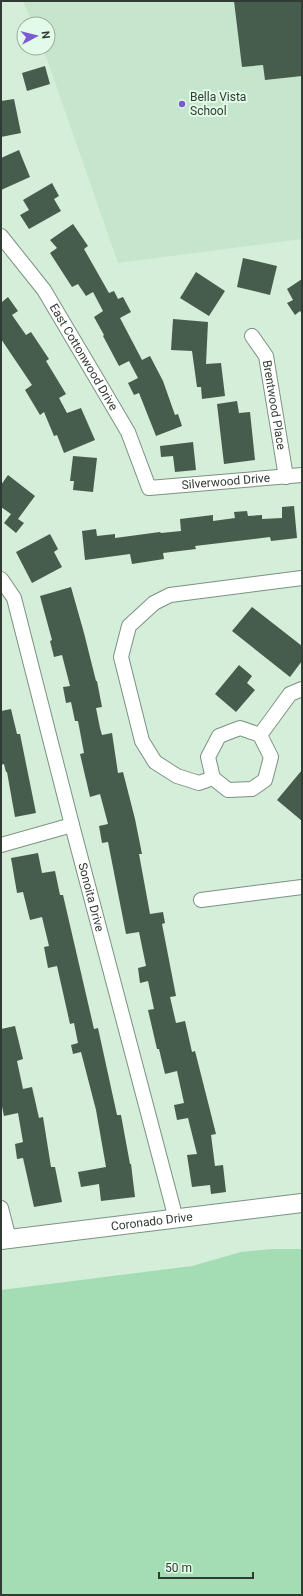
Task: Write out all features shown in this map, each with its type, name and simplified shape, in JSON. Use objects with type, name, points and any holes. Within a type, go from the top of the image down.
[{"type":"street","name":"East Cottonwood Drive","points":[[1,236],[44,290],[128,432],[149,488]]},
{"type":"street","name":"Brentwood Place","points":[[252,336],[266,356],[286,477]]},
{"type":"street","name":"Silverwood Drive","points":[[149,488],[302,475]]},
{"type":"street","points":[[213,778],[199,782],[176,776],[154,762],[142,741],[121,657],[129,626],[154,603],[170,595],[302,578]]},
{"type":"street","name":"Sonoita Drive","points":[[1,579],[14,598],[176,1219]]},
{"type":"street","points":[[260,735],[290,694],[302,689]]},
{"type":"street","points":[[240,728],[260,735],[271,757],[265,780],[252,789],[228,790],[213,778],[208,757],[219,736],[240,728]]},
{"type":"street","points":[[1,845],[72,825]]},
{"type":"street","points":[[201,900],[302,887]]},
{"type":"street","name":"Coronado Drive","points":[[5,1240],[302,1203]]},
{"type":"street","points":[[1,1208],[5,1240]]},
{"type":"shaded area","name":"Bella Vista School","points":[[23,1],[302,1],[302,239],[118,263],[46,56],[56,56],[56,16],[30,16]]},
{"type":"green space","points":[[273,1249],[302,1249],[302,1595],[1,1595],[1,1290],[192,1266],[241,1252]]},
{"type":"building","points":[[234,1],[302,1],[302,76],[265,80],[263,65],[242,67]]},
{"type":"building","points":[[45,66],[50,84],[27,91],[22,73]]},
{"type":"building","points":[[14,99],[21,133],[1,137],[1,101]]},
{"type":"building","points":[[19,150],[30,177],[1,190],[1,158]]},
{"type":"building","points":[[52,183],[59,196],[54,199],[61,211],[29,229],[20,215],[29,210],[23,200]]},
{"type":"building","points":[[73,224],[88,246],[84,249],[109,293],[114,291],[118,299],[123,297],[131,312],[120,318],[142,360],[150,356],[163,381],[175,415],[178,414],[182,426],[156,436],[139,393],[134,395],[128,383],[138,378],[129,361],[119,366],[94,317],[103,311],[93,292],[86,296],[78,284],[72,287],[50,253],[57,248],[50,240]]},
{"type":"building","points":[[243,258],[277,266],[270,295],[237,287]]},
{"type":"building","points":[[196,272],[225,291],[209,316],[180,298]]},
{"type":"building","points":[[302,279],[302,314],[300,311],[295,315],[287,303],[293,300],[287,289]]},
{"type":"building","points":[[8,297],[18,311],[12,315],[26,335],[31,332],[49,359],[46,361],[66,394],[59,398],[67,413],[81,408],[95,440],[64,453],[57,435],[54,436],[44,412],[40,415],[25,390],[32,385],[1,339],[1,301],[2,302]]},
{"type":"building","points":[[173,319],[208,322],[206,364],[221,363],[225,396],[202,399],[201,387],[197,387],[192,351],[171,350]]},
{"type":"building","points":[[237,401],[239,413],[250,412],[255,460],[224,464],[217,404]]},
{"type":"building","points":[[193,442],[196,470],[175,472],[173,456],[161,457],[160,446]]},
{"type":"building","points":[[73,456],[97,458],[93,492],[73,490],[74,481],[70,481]]},
{"type":"building","points":[[8,475],[35,496],[18,519],[24,523],[16,533],[4,523],[11,514],[1,507],[1,485]]},
{"type":"building","points":[[294,506],[297,538],[271,541],[270,537],[195,546],[196,549],[163,553],[164,559],[132,564],[130,554],[85,560],[82,531],[96,529],[97,536],[115,534],[115,538],[160,532],[181,531],[180,519],[213,515],[213,521],[235,518],[234,512],[247,511],[248,516],[262,515],[262,519],[282,518],[282,507]]},
{"type":"building","points":[[50,534],[58,549],[54,552],[62,567],[32,583],[16,552]]},
{"type":"building","points":[[71,587],[97,681],[102,707],[96,708],[100,728],[102,735],[112,733],[118,773],[123,772],[135,819],[142,854],[139,854],[150,914],[163,912],[165,923],[162,924],[176,996],[170,997],[176,1023],[185,1021],[192,1052],[195,1051],[216,1134],[211,1135],[215,1166],[223,1165],[226,1192],[211,1194],[210,1185],[192,1187],[187,1155],[197,1154],[188,1118],[177,1120],[174,1105],[184,1103],[177,1071],[165,1074],[159,1049],[157,1049],[148,1010],[154,1009],[148,981],[140,983],[138,968],[146,966],[139,932],[126,934],[108,842],[102,843],[99,826],[108,824],[100,794],[90,797],[80,754],[84,753],[78,721],[75,721],[71,702],[66,703],[63,687],[70,686],[62,655],[54,657],[50,641],[52,640],[40,596]]},
{"type":"building","points":[[252,607],[302,646],[302,661],[290,677],[232,631]]},
{"type":"building","points":[[239,665],[252,676],[247,683],[255,690],[236,712],[215,694]]},
{"type":"building","points":[[11,709],[17,734],[20,734],[36,813],[15,817],[7,772],[4,764],[1,765],[1,711]]},
{"type":"building","points":[[302,770],[302,821],[277,800]]},
{"type":"building","points":[[38,853],[42,873],[55,871],[60,895],[63,895],[94,1029],[98,1028],[117,1115],[121,1115],[131,1164],[135,1197],[101,1201],[99,1184],[81,1187],[78,1172],[106,1167],[96,1110],[81,1052],[73,1054],[71,1045],[78,1043],[74,1023],[70,1024],[57,966],[48,968],[44,947],[49,946],[42,917],[30,920],[23,892],[17,893],[11,858]]},
{"type":"building","points":[[15,1026],[23,1059],[17,1061],[23,1089],[32,1087],[39,1118],[43,1117],[51,1167],[55,1167],[62,1202],[34,1207],[23,1158],[17,1159],[15,1144],[23,1142],[18,1113],[4,1116],[1,1102],[1,1029]]},
{"type":"place","name":"Bella Vista School","points":[[182,104]]}]
